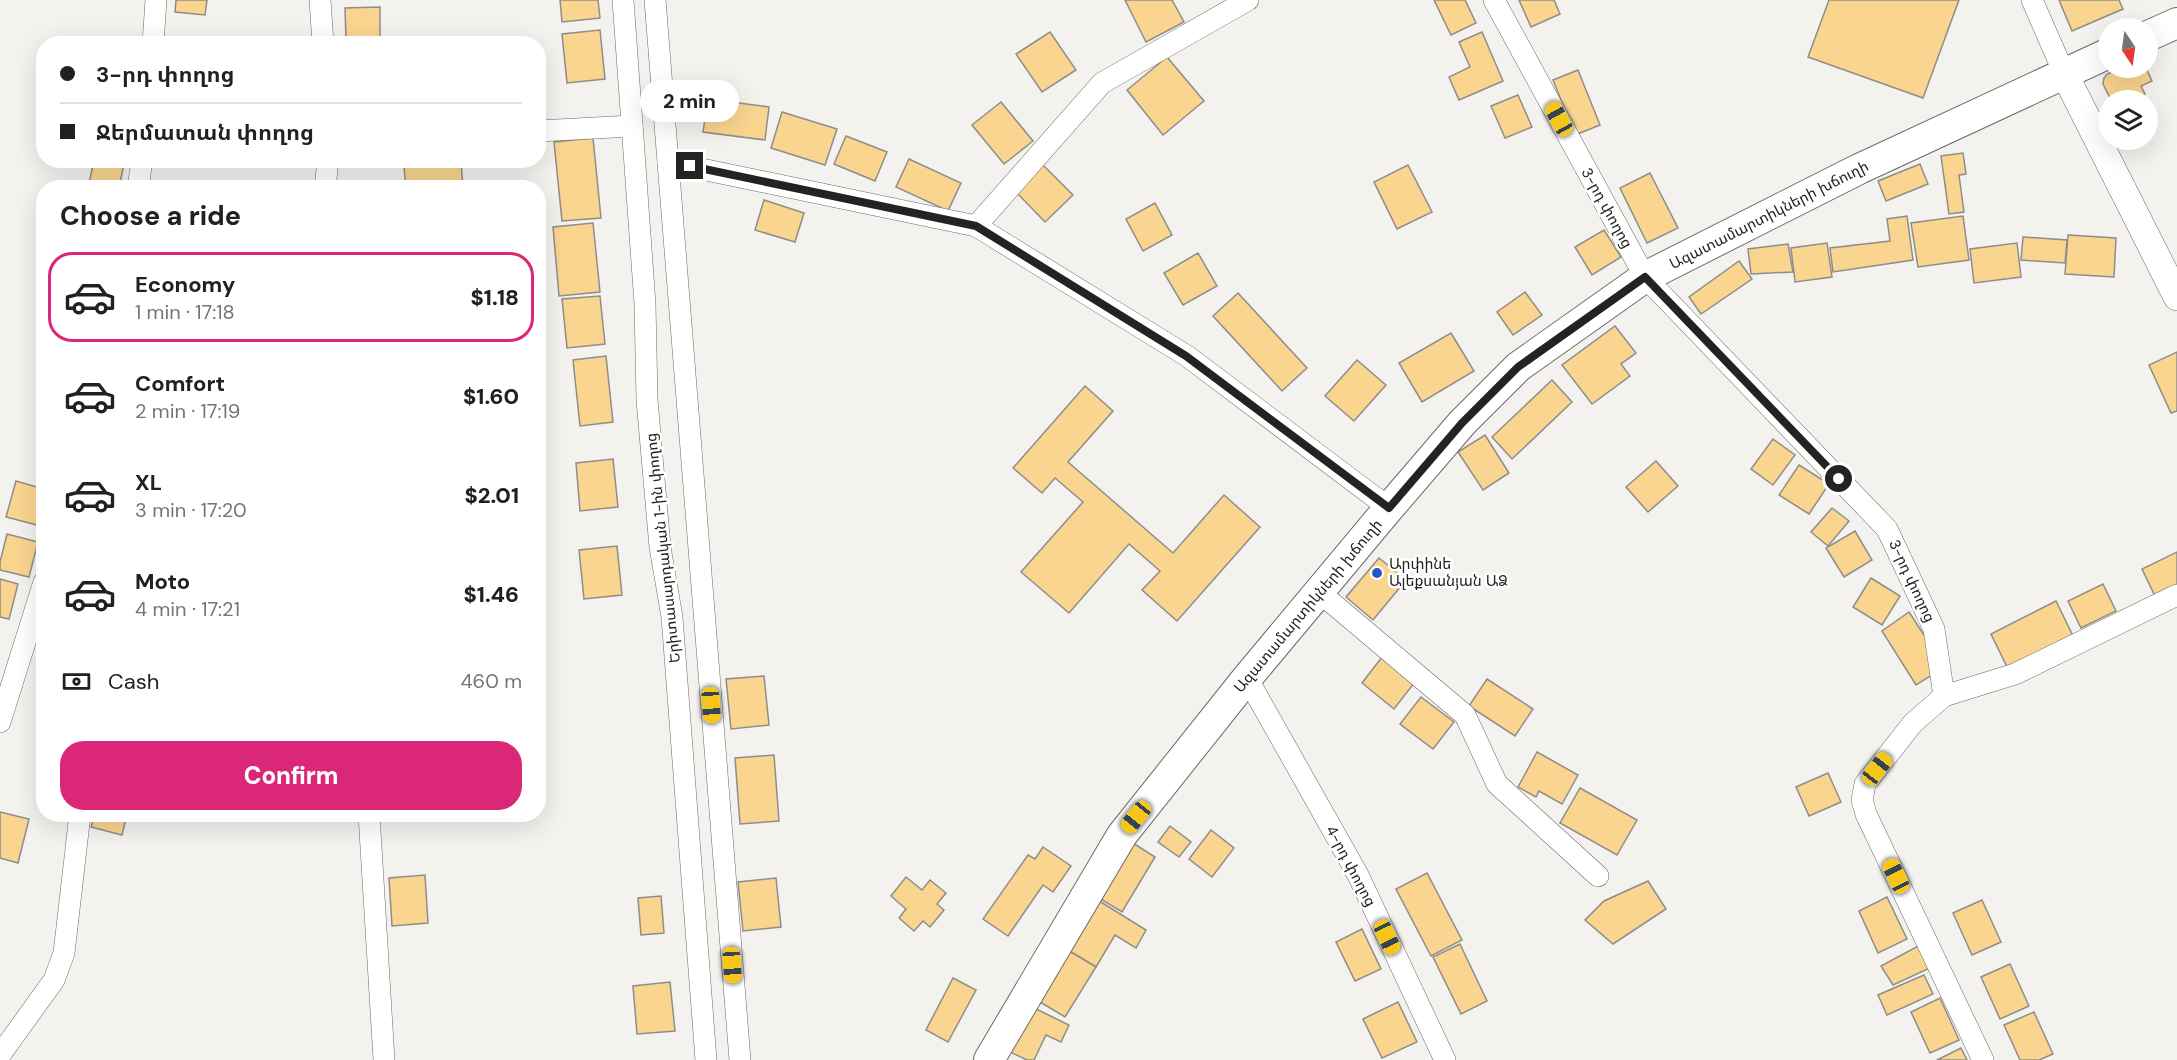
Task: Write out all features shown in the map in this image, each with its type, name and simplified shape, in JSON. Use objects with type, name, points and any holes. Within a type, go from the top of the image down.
[{"type":"main road","points":[[2158,32],[2177,23]]},
{"type":"main road","name":"Ազատամարտիկների խճուղի","points":[[989,1060],[1122,835],[1247,678],[1389,508],[1462,423],[1518,367],[1645,277],[1860,169],[2098,58]]},
{"type":"street","points":[[154,36],[156,0]]},
{"type":"street","points":[[320,0],[322,36]]},
{"type":"street","name":"Երիտասարդական 1-ին փողոց","points":[[623,0],[645,304],[647,400],[660,547],[672,617],[706,1060]]},
{"type":"street","points":[[655,0],[740,1060]]},
{"type":"street","points":[[976,226],[1102,83],[1248,0]]},
{"type":"street","name":"3-րդ փողոց","points":[[1494,0],[1645,277],[1887,529],[1934,629],[1944,696]]},
{"type":"street","points":[[2032,0],[2064,73],[2176,291]]},
{"type":"street","points":[[546,131],[632,126]]},
{"type":"street","points":[[668,162],[976,226],[1186,356],[1389,508]]},
{"type":"street","points":[[1319,592],[1465,715],[1497,784],[1598,876]]},
{"type":"street","points":[[1983,1060],[1866,814],[1862,800],[1865,784],[1913,723],[1944,696],[2015,674],[2177,595]]},
{"type":"street","points":[[0,722],[36,607]]},
{"type":"street","name":"4-րդ փողոց","points":[[1247,678],[1358,875],[1445,1060]]},
{"type":"street","points":[[0,1055],[54,980],[64,953],[79,822]]},
{"type":"street","points":[[369,822],[384,1060]]},
{"type":"building","points":[[176,0],[207,0],[205,15],[175,12]]},
{"type":"building","points":[[560,0],[598,0],[600,18],[562,22]]},
{"type":"building","points":[[1125,0],[1172,0],[1184,22],[1146,42]]},
{"type":"building","points":[[1434,0],[1465,0],[1476,23],[1451,35]]},
{"type":"building","points":[[1519,0],[1554,0],[1560,14],[1531,27]]},
{"type":"building","points":[[1829,0],[1959,0],[1923,98],[1808,57]]},
{"type":"building","points":[[2059,0],[2119,0],[2123,9],[2072,31]]},
{"type":"building","points":[[380,7],[380,36],[346,36],[345,8]]},
{"type":"building","points":[[600,30],[605,79],[567,83],[562,34]]},
{"type":"building","points":[[1050,32],[1076,70],[1042,92],[1016,54]]},
{"type":"building","points":[[1482,32],[1503,81],[1459,100],[1449,77],[1470,67],[1459,42]]},
{"type":"building","points":[[1167,57],[1204,101],[1163,135],[1127,90]]},
{"type":"building","points":[[1578,70],[1600,125],[1575,135],[1553,80]]},
{"type":"building","points":[[2104,78],[2151,78],[2152,81],[2141,86],[2143,90],[2106,90],[2103,84]]},
{"type":"building","points":[[1518,95],[1532,127],[1505,138],[1491,106]]},
{"type":"building","points":[[708,99],[769,107],[765,140],[703,132]]},
{"type":"building","points":[[1001,102],[1033,141],[1004,164],[972,125]]},
{"type":"building","points":[[782,112],[837,129],[825,165],[771,148]]},
{"type":"building","points":[[846,136],[887,152],[875,181],[834,164]]},
{"type":"building","points":[[593,138],[601,218],[562,221],[554,142]]},
{"type":"building","points":[[1963,153],[1966,174],[1959,175],[1964,212],[1949,214],[1941,156]]},
{"type":"building","points":[[909,159],[961,183],[948,211],[896,187]]},
{"type":"building","points":[[1920,164],[1928,184],[1886,201],[1878,181]]},
{"type":"building","points":[[1043,165],[1073,195],[1045,222],[1016,192]]},
{"type":"building","points":[[1408,165],[1432,212],[1397,229],[1374,182]]},
{"type":"building","points":[[92,168],[123,168],[121,180],[90,180]]},
{"type":"building","points":[[404,168],[461,168],[462,180],[405,180]]},
{"type":"building","points":[[1650,173],[1678,228],[1647,243],[1620,188]]},
{"type":"building","points":[[764,200],[804,213],[795,242],[755,230]]},
{"type":"building","points":[[1155,203],[1172,235],[1143,251],[1126,219]]},
{"type":"building","points":[[1907,216],[1913,260],[1833,272],[1830,248],[1890,241],[1887,219]]},
{"type":"building","points":[[1963,216],[1969,260],[1918,267],[1911,223]]},
{"type":"building","points":[[593,223],[600,292],[559,296],[553,227]]},
{"type":"building","points":[[1604,230],[1621,257],[1592,275],[1575,247]]},
{"type":"building","points":[[2068,235],[2116,238],[2114,277],[2065,274]]},
{"type":"building","points":[[2023,237],[2067,240],[2065,263],[2021,260]]},
{"type":"building","points":[[1827,243],[1832,277],[1795,282],[1791,248]]},
{"type":"building","points":[[2017,243],[2021,277],[1974,283],[1970,249]]},
{"type":"building","points":[[1788,244],[1793,272],[1751,274],[1748,249]]},
{"type":"building","points":[[1198,253],[1217,286],[1183,305],[1164,273]]},
{"type":"building","points":[[1739,261],[1752,279],[1701,314],[1689,297]]},
{"type":"building","points":[[1525,292],[1542,315],[1513,335],[1497,312]]},
{"type":"building","points":[[1238,293],[1307,368],[1282,391],[1213,316]]},
{"type":"building","points":[[600,296],[605,344],[567,348],[562,299]]},
{"type":"building","points":[[1615,326],[1636,353],[1621,364],[1630,376],[1592,404],[1562,365]]},
{"type":"building","points":[[1451,333],[1474,371],[1422,402],[1399,363]]},
{"type":"building","points":[[2177,352],[2177,411],[2171,413],[2149,365]]},
{"type":"building","points":[[606,356],[613,422],[580,426],[573,360]]},
{"type":"building","points":[[1357,360],[1386,385],[1354,421],[1325,396]]},
{"type":"building","points":[[1552,380],[1572,402],[1512,459],[1492,437]]},
{"type":"building","points":[[1085,386],[1113,411],[1068,462],[1173,553],[1224,495],[1260,527],[1177,621],[1142,590],[1160,571],[1129,544],[1069,613],[1021,572],[1083,502],[1055,478],[1042,493],[1013,468]]},
{"type":"building","points":[[1485,435],[1509,473],[1483,490],[1458,452]]},
{"type":"building","points":[[1773,439],[1795,455],[1773,485],[1751,469]]},
{"type":"building","points":[[613,459],[618,507],[580,511],[576,463]]},
{"type":"building","points":[[1656,461],[1678,486],[1648,512],[1626,487]]},
{"type":"building","points":[[1799,465],[1829,484],[1809,514],[1779,495]]},
{"type":"building","points":[[16,481],[36,487],[36,525],[6,517]]},
{"type":"building","points":[[1832,508],[1849,521],[1828,546],[1811,532]]},
{"type":"building","points":[[1855,531],[1872,560],[1844,577],[1826,548]]},
{"type":"building","points":[[7,534],[36,541],[29,577],[0,570]]},
{"type":"building","points":[[617,546],[622,595],[584,599],[579,550]]},
{"type":"building","points":[[2177,552],[2177,586],[2155,596],[2142,569]]},
{"type":"building","points":[[1379,558],[1406,580],[1373,620],[1346,597]]},
{"type":"building","points":[[1871,578],[1900,596],[1882,625],[1853,607]]},
{"type":"building","points":[[0,579],[18,584],[9,619],[0,617]]},
{"type":"building","points":[[2103,584],[2116,611],[2081,628],[2068,601]]},
{"type":"building","points":[[2056,601],[2074,638],[2009,671],[1991,634]]},
{"type":"building","points":[[1909,612],[1926,638],[1932,675],[1916,685],[1882,631]]},
{"type":"building","points":[[1382,657],[1415,682],[1394,709],[1362,683]]},
{"type":"building","points":[[764,676],[769,725],[731,729],[726,679]]},
{"type":"building","points":[[1487,679],[1533,709],[1515,736],[1469,706]]},
{"type":"building","points":[[1421,697],[1454,722],[1433,749],[1400,724]]},
{"type":"building","points":[[1537,752],[1578,775],[1562,804],[1539,791],[1536,797],[1518,787]]},
{"type":"building","points":[[774,755],[779,821],[740,824],[735,758]]},
{"type":"building","points":[[1828,773],[1841,802],[1809,816],[1796,787]]},
{"type":"building","points":[[1580,788],[1637,820],[1617,855],[1560,823]]},
{"type":"building","points":[[0,812],[29,819],[18,863],[0,858]]},
{"type":"building","points":[[93,822],[125,822],[122,835],[91,827]]},
{"type":"building","points":[[1170,826],[1191,842],[1179,857],[1158,842]]},
{"type":"building","points":[[1211,830],[1234,848],[1212,877],[1189,859]]},
{"type":"building","points":[[1133,843],[1155,857],[1122,912],[1099,898]]},
{"type":"building","points":[[1043,847],[1071,866],[1053,892],[1043,885],[1008,936],[983,919],[1028,855],[1035,859]]},
{"type":"building","points":[[1427,873],[1462,940],[1431,956],[1396,889]]},
{"type":"building","points":[[425,875],[428,923],[392,926],[389,878]]},
{"type":"building","points":[[906,877],[922,890],[930,880],[946,893],[937,904],[944,910],[930,927],[923,921],[914,931],[899,918],[906,909],[891,896]]},
{"type":"building","points":[[776,878],[781,927],[743,931],[738,882]]},
{"type":"building","points":[[1648,881],[1666,909],[1613,944],[1585,920],[1604,901]]},
{"type":"building","points":[[661,896],[664,933],[641,935],[638,898]]},
{"type":"building","points":[[1887,897],[1907,939],[1878,953],[1859,911]]},
{"type":"building","points":[[1096,899],[1146,930],[1136,948],[1115,935],[1096,967],[1066,949]]},
{"type":"building","points":[[1982,900],[2001,942],[1972,955],[1953,913]]},
{"type":"building","points":[[1362,929],[1381,969],[1355,981],[1336,942]]},
{"type":"building","points":[[1460,944],[1487,1001],[1461,1014],[1433,957]]},
{"type":"building","points":[[1920,945],[1932,967],[1893,985],[1881,966]]},
{"type":"building","points":[[1066,949],[1096,967],[1065,1017],[1035,999]]},
{"type":"building","points":[[2010,964],[2029,1006],[2000,1019],[1981,977]]},
{"type":"building","points":[[1924,975],[1933,994],[1887,1015],[1878,995]]},
{"type":"building","points":[[953,978],[976,990],[948,1042],[926,1030]]},
{"type":"building","points":[[670,982],[675,1031],[637,1034],[633,986]]},
{"type":"building","points":[[1940,998],[1959,1040],[1930,1053],[1911,1012]]},
{"type":"building","points":[[1398,1002],[1417,1042],[1382,1058],[1363,1019]]},
{"type":"building","points":[[1028,1005],[1069,1025],[1061,1042],[1046,1035],[1034,1060],[1027,1060],[1006,1050]]},
{"type":"building","points":[[2034,1012],[2053,1054],[2039,1060],[2020,1060],[2004,1025]]},
{"type":"building","points":[[1961,1048],[1967,1060],[1937,1060]]},
{"type":"place","name":"Արփինե Ալեքսանյան ԱՁ","points":[[1377,573]]},
{"type":"route","points":[[690,166],[976,226],[1186,356],[1389,508],[1462,423],[1518,367],[1645,277],[1839,479]]}]
